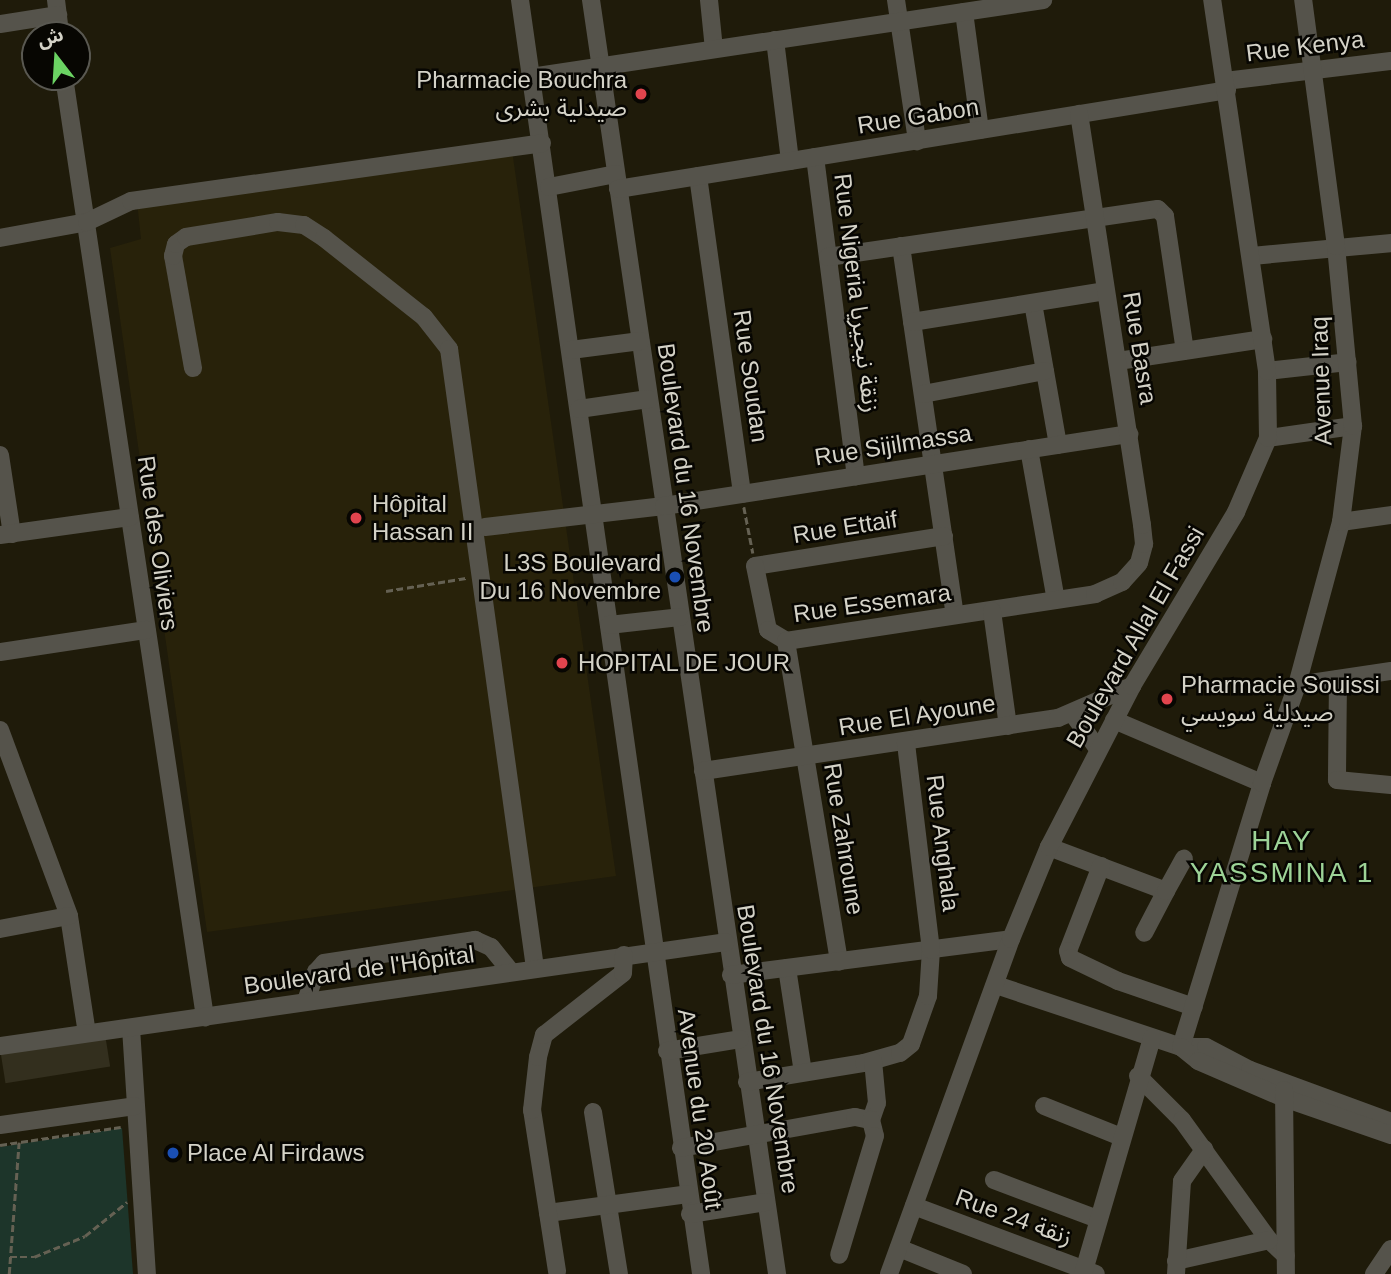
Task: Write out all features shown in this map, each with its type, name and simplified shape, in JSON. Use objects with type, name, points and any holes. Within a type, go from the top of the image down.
[{"type":"street","name":"Avenue du 20 Août","points":[[522,0],[667,1051],[701,1274]]},
{"type":"street","name":"Boulevard du 16 Novembre","points":[[591,0],[740,1039],[777,1274]]},
{"type":"street","points":[[709,0],[715,49]]},
{"type":"street","points":[[896,0],[917,141]]},
{"type":"street","points":[[531,77],[1043,0]]},
{"type":"street","name":"Boulevard Allal El Fassi","points":[[889,1274],[1011,939],[1049,848],[1132,686],[1229,523],[1268,438],[1267,371],[1212,0]]},
{"type":"street","name":"Avenue Iraq","points":[[1181,1047],[1262,783],[1297,685],[1341,522],[1353,426],[1336,246],[1303,0]]},
{"type":"street","points":[[0,24],[57,7]]},
{"type":"street","points":[[964,12],[980,130]]},
{"type":"street","points":[[775,40],[790,161]]},
{"type":"street","name":"Rue Kenya","points":[[1226,85],[1311,70],[1391,61]]},
{"type":"street","name":"Rue Gabon","points":[[549,187],[698,176],[1079,114],[1226,85]]},
{"type":"street","name":"Rue des Oliviers","points":[[66,91],[205,1017]]},
{"type":"street","name":"Rue Basra","points":[[1079,114],[1144,544],[1139,563],[1122,582]]},
{"type":"street","points":[[0,238],[87,222],[131,201],[542,143]]},
{"type":"street","name":"Rue Nigeria زنقة نيجيريا","points":[[815,157],[856,476]]},
{"type":"street","name":"Rue Soudan","points":[[698,176],[741,494]]},
{"type":"street","points":[[828,257],[1158,209],[1165,216],[1185,351]]},
{"type":"street","points":[[193,368],[173,256],[180,240],[288,221],[324,238],[424,317],[449,349],[534,968]]},
{"type":"street","points":[[1252,256],[1336,246],[1391,243]]},
{"type":"street","points":[[901,246],[956,615]]},
{"type":"street","points":[[912,322],[1106,291]]},
{"type":"street","points":[[1033,303],[1058,445]]},
{"type":"street","points":[[1118,361],[1263,340]]},
{"type":"street","points":[[571,351],[640,341]]},
{"type":"street","points":[[1267,371],[1348,362]]},
{"type":"street","points":[[923,394],[1045,371]]},
{"type":"street","points":[[579,409],[648,399]]},
{"type":"street","points":[[1268,438],[1353,426]]},
{"type":"street","name":"Rue Sijilmassa","points":[[485,527],[664,506],[1129,434]]},
{"type":"street","points":[[1029,449],[1056,600]]},
{"type":"street","points":[[0,455],[6,535],[130,517]]},
{"type":"street","points":[[1341,522],[1391,516]]},
{"type":"street","name":"Rue Ettaif","points":[[755,566],[944,536]]},
{"type":"street","name":"Rue Essemara","points":[[755,566],[762,616],[772,635],[786,640],[1056,600],[1105,591],[1122,582]]},
{"type":"street","points":[[992,611],[1008,726]]},
{"type":"street","points":[[609,625],[680,617]]},
{"type":"street","points":[[0,652],[146,630]]},
{"type":"street","name":"Rue Zahroune","points":[[786,640],[839,962]]},
{"type":"street","points":[[1297,685],[1391,671]]},
{"type":"street","points":[[1338,679],[1337,779],[1391,785]]},
{"type":"street","name":"Rue El Ayoune","points":[[703,771],[906,742],[1073,714],[1132,686]]},
{"type":"street","points":[[1073,714],[1098,749]]},
{"type":"street","points":[[1114,720],[1262,783]]},
{"type":"street","points":[[0,730],[69,916],[87,1032]]},
{"type":"street","name":"Rue Anghala","points":[[747,1082],[873,1061],[900,1053],[911,1044],[928,996],[932,950],[906,742]]},
{"type":"street","points":[[1049,848],[1166,891]]},
{"type":"street","points":[[1144,933],[1184,859]]},
{"type":"street","points":[[1101,866],[1068,951],[1070,958],[1118,981],[1194,1007]]},
{"type":"street","points":[[0,929],[69,916]]},
{"type":"street","points":[[731,975],[1011,939]]},
{"type":"street","points":[[306,1002],[316,972],[324,963],[475,940],[491,947],[511,972]]},
{"type":"street","name":"Boulevard de l'Hôpital","points":[[0,1046],[653,950],[726,942]]},
{"type":"street","points":[[557,1271],[532,1110],[538,1056],[544,1035],[623,974],[624,955]]},
{"type":"street","points":[[787,968],[803,1072]]},
{"type":"street","points":[[996,985],[1181,1047],[1206,1047],[1284,1091],[1391,1135]]},
{"type":"street","points":[[131,1028],[147,1274]]},
{"type":"street","points":[[1088,1272],[1098,1219],[1138,1076],[1152,1038]]},
{"type":"street","points":[[667,1051],[740,1039]]},
{"type":"street","points":[[839,1255],[875,1136],[871,1120],[877,1103],[873,1061]]},
{"type":"street","points":[[1138,1076],[1170,1105],[1286,1265]]},
{"type":"street","points":[[1284,1091],[1391,1122]]},
{"type":"street","points":[[1284,1091],[1286,1265]]},
{"type":"street","points":[[0,1125],[135,1106]]},
{"type":"street","points":[[1044,1106],[1121,1137]]},
{"type":"street","points":[[593,1112],[606,1205],[620,1274]]},
{"type":"street","points":[[681,1148],[855,1116],[871,1120]]},
{"type":"street","points":[[1204,1149],[1182,1181],[1176,1268],[1269,1240]]},
{"type":"street","points":[[994,1180],[1098,1219]]},
{"type":"street","points":[[548,1213],[688,1194]]},
{"type":"street","points":[[690,1214],[766,1202]]},
{"type":"street","name":"Rue 24 زنقة","points":[[914,1206],[1088,1272]]},
{"type":"street","points":[[899,1248],[963,1274]]},
{"type":"street","points":[[1374,1274],[1391,1249]]},
{"type":"path","points":[[741,494],[755,566]]},
{"type":"path","points":[[386,591],[480,576]]},
{"type":"path","points":[[0,1145],[127,1126]]},
{"type":"path","points":[[9,1274],[19,1142]]},
{"type":"path","points":[[10,1257],[34,1257],[85,1236],[131,1197],[132,1210]]},
{"type":"shaded area","name":"Hôpital Hassan II","points":[[511,143],[616,876],[207,932],[110,248],[141,239],[136,192]]},
{"type":"green space","points":[[122,1128],[133,1274],[0,1274],[0,1147]]},
{"type":"building","points":[[105,1034],[110,1067],[5,1083],[0,1051]]},
{"type":"place","name":"Pharmacie Bouchra صيدلية بشرى","points":[[641,94]]},
{"type":"place","name":"Hôpital Hassan II","points":[[356,518]]},
{"type":"place","name":"L3S Boulevard Du 16 Novembre","points":[[675,577]]},
{"type":"place","name":"HOPITAL DE JOUR","points":[[562,663]]},
{"type":"place","name":"Pharmacie Souissi صيدلية سويسي","points":[[1167,699]]},
{"type":"place","name":"Place Al Firdaws","points":[[173,1153]]},
{"type":"district","name":"HAY YASSMINA 1","points":[[1282,857]]}]
